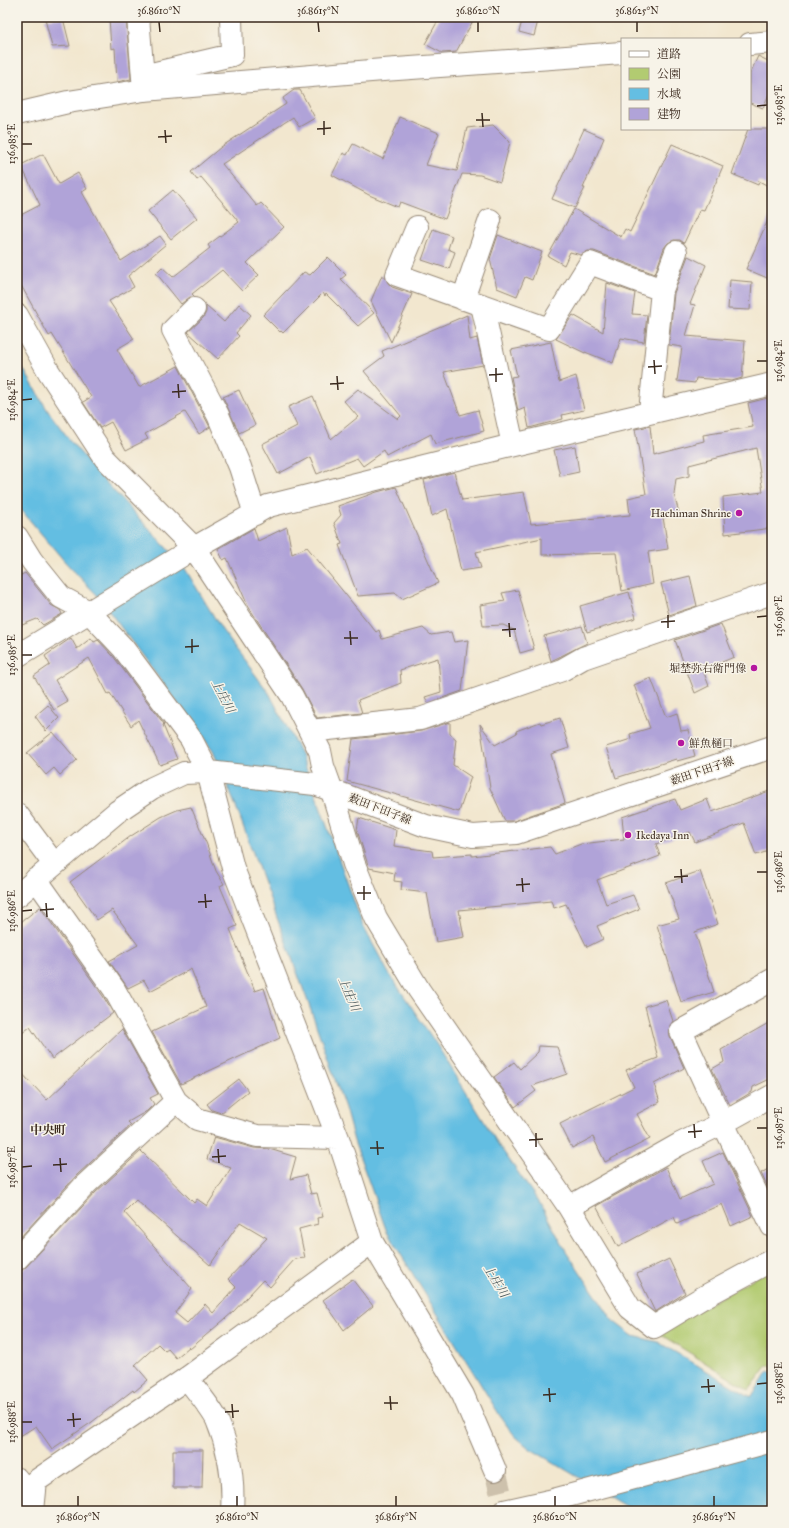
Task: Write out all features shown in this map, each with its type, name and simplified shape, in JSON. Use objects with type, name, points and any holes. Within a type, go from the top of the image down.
[{"type":"street","points":[[138,17],[143,83]]},
{"type":"street","points":[[17,114],[143,83],[232,55],[231,17]]},
{"type":"street","points":[[751,44],[772,42]]},
{"type":"street","points":[[143,83],[376,71],[621,53]]},
{"type":"street","points":[[490,220],[473,302],[513,445]]},
{"type":"street","points":[[417,227],[397,275],[549,329],[590,263],[662,290]]},
{"type":"street","points":[[650,412],[662,290],[676,252]]},
{"type":"street","points":[[194,309],[173,330],[218,415],[240,467],[255,514]]},
{"type":"street","points":[[17,315],[49,372],[105,458],[186,553],[292,696],[320,751],[323,766],[324,787],[376,918],[420,990],[569,1207],[630,1308],[654,1327],[702,1298],[772,1260]]},
{"type":"street","points":[[17,656],[186,553],[268,506],[513,445],[772,384]]},
{"type":"street","points":[[17,537],[32,561],[61,597],[97,607],[123,648],[191,739],[208,772],[233,868],[338,1138],[372,1242],[463,1395],[495,1470]]},
{"type":"street","points":[[310,731],[420,719],[562,670],[583,658],[772,593]]},
{"type":"street","name":"薮田下田子線","points":[[17,896],[118,811],[152,788],[184,773],[208,772],[324,787],[426,826],[473,836],[516,833],[772,747]]},
{"type":"street","points":[[17,814],[54,864]]},
{"type":"street","points":[[36,879],[114,988],[176,1101],[197,1119],[257,1136],[338,1138]]},
{"type":"street","points":[[772,980],[681,1031],[772,1226]]},
{"type":"street","points":[[569,1207],[680,1144],[723,1123],[772,1096]]},
{"type":"street","points":[[17,1259],[86,1184],[176,1101]]},
{"type":"street","points":[[33,1506],[36,1481],[187,1378],[372,1242]]},
{"type":"street","points":[[187,1378],[217,1419],[230,1464],[233,1494],[232,1511]]},
{"type":"street","points":[[504,1511],[549,1501],[772,1441]]},
{"type":"street","points":[[17,1479],[33,1506]]},
{"type":"green space","points":[[772,1268],[772,1367],[768,1365],[749,1390],[658,1333]]},
{"type":"water","name":"上庄川","points":[[17,358],[48,411],[72,443],[184,567],[222,630],[269,693],[301,754],[363,926],[388,972],[437,1045],[498,1144],[539,1202],[566,1251],[613,1321],[633,1336],[658,1342],[751,1397],[769,1371],[772,1373],[772,1511],[635,1511],[529,1448],[515,1436],[502,1419],[387,1232],[354,1141],[345,1108],[308,1002],[235,804],[213,751],[97,595],[66,563],[17,505]]},
{"type":"building","points":[[109,17],[126,17],[131,79],[117,82],[115,48],[111,49]]},
{"type":"building","points":[[440,17],[475,17],[456,52],[442,53],[425,44]]},
{"type":"building","points":[[523,17],[539,17],[534,36],[519,32]]},
{"type":"building","points":[[63,18],[70,46],[52,47],[45,19]]},
{"type":"building","points":[[758,56],[772,63],[772,87],[763,108],[751,103],[751,72]]},
{"type":"building","points":[[294,90],[300,90],[315,118],[299,127],[293,117],[222,164],[257,206],[261,203],[284,227],[247,263],[259,275],[242,291],[222,270],[192,294],[195,297],[190,297],[181,304],[156,273],[162,267],[173,277],[210,248],[208,245],[239,222],[201,177],[197,180],[191,172],[221,147],[286,104],[283,98]]},
{"type":"building","points":[[400,117],[439,133],[426,165],[457,171],[467,128],[493,125],[510,142],[500,182],[480,175],[462,174],[445,219],[400,202],[398,207],[369,195],[332,175],[343,153],[347,155],[353,144],[383,159]]},
{"type":"building","points":[[584,129],[604,138],[583,188],[585,188],[575,208],[552,199]]},
{"type":"building","points":[[772,129],[772,188],[759,181],[758,185],[732,174],[748,130]]},
{"type":"building","points":[[672,144],[723,166],[704,210],[700,209],[684,243],[680,240],[674,240],[668,243],[664,248],[655,274],[594,251],[588,251],[581,255],[570,252],[564,265],[548,256],[574,209],[621,237],[625,229],[630,232]]},
{"type":"building","points":[[43,154],[59,184],[78,173],[87,189],[82,192],[121,261],[160,236],[166,244],[128,276],[134,287],[109,301],[134,339],[117,349],[139,387],[178,366],[210,427],[199,434],[185,412],[145,434],[148,439],[126,450],[111,422],[100,428],[83,402],[91,397],[52,334],[49,336],[17,278],[17,217],[40,205],[21,165]]},
{"type":"building","points":[[173,190],[197,218],[171,239],[148,211]]},
{"type":"building","points":[[772,211],[772,280],[746,269]]},
{"type":"building","points":[[433,229],[452,236],[448,249],[455,252],[449,269],[422,260]]},
{"type":"building","points":[[498,235],[542,252],[532,280],[525,277],[517,296],[497,288],[490,259]]},
{"type":"building","points":[[688,256],[706,265],[690,304],[695,305],[686,336],[745,341],[742,378],[732,381],[696,378],[695,383],[677,381],[682,347],[669,345],[674,293]]},
{"type":"building","points":[[328,257],[346,275],[341,279],[374,313],[358,326],[326,294],[325,296],[323,293],[283,333],[281,331],[280,332],[263,315],[304,272],[310,275]]},
{"type":"building","points":[[382,275],[392,287],[412,294],[391,342],[371,301]]},
{"type":"building","points":[[730,280],[752,282],[750,310],[728,309]]},
{"type":"building","points":[[607,283],[635,293],[632,314],[647,315],[644,342],[621,338],[613,363],[585,353],[556,339],[573,315],[603,332]]},
{"type":"building","points":[[239,304],[251,315],[236,333],[239,336],[218,359],[188,332],[203,318],[206,312],[206,306],[224,322]]},
{"type":"building","points":[[467,315],[470,340],[477,338],[483,365],[444,372],[460,415],[478,410],[484,431],[435,444],[431,434],[387,457],[384,451],[363,466],[357,458],[317,474],[310,457],[278,474],[262,444],[297,426],[288,407],[313,396],[331,439],[358,417],[344,401],[358,389],[398,419],[401,416],[364,371],[384,356],[382,351]]},
{"type":"building","points":[[551,342],[559,382],[576,376],[584,410],[562,415],[563,419],[529,428],[525,408],[518,411],[511,377],[517,376],[511,350]]},
{"type":"building","points":[[239,390],[255,425],[239,433],[223,397]]},
{"type":"building","points":[[772,397],[772,528],[725,534],[723,497],[763,492],[756,448],[689,465],[689,476],[676,479],[674,494],[679,513],[663,517],[668,549],[648,552],[653,584],[622,591],[616,553],[542,555],[542,538],[476,552],[481,568],[461,571],[447,509],[432,516],[424,480],[454,472],[462,500],[524,492],[531,524],[630,515],[628,498],[646,494],[635,429],[650,426],[653,454],[704,441],[703,435],[753,427],[748,403]]},
{"type":"building","points":[[575,446],[579,472],[560,476],[554,450]]},
{"type":"building","points":[[396,487],[438,583],[402,599],[395,593],[358,596],[339,545],[342,544],[334,523],[341,515],[338,506]]},
{"type":"building","points":[[287,527],[292,554],[307,547],[376,632],[379,630],[382,639],[423,628],[431,635],[451,632],[454,642],[468,640],[462,691],[428,703],[425,697],[441,692],[438,658],[400,670],[401,683],[358,700],[362,713],[317,718],[302,689],[248,606],[227,558],[223,560],[218,549],[254,528],[258,541]]},
{"type":"building","points":[[25,573],[51,605],[60,610],[62,614],[43,625],[37,619],[17,627],[17,577]]},
{"type":"building","points":[[690,576],[697,606],[669,615],[661,583]]},
{"type":"building","points":[[518,590],[534,649],[520,653],[514,630],[503,625],[483,626],[480,605],[505,601],[502,593]]},
{"type":"building","points":[[629,592],[636,618],[587,632],[580,606]]},
{"type":"building","points":[[721,624],[734,657],[703,670],[709,686],[695,693],[675,640]]},
{"type":"building","points":[[582,626],[587,643],[551,661],[544,636]]},
{"type":"building","points":[[71,638],[77,649],[91,638],[94,642],[98,640],[113,656],[164,724],[163,725],[177,759],[160,765],[138,720],[131,726],[110,693],[108,694],[89,658],[55,680],[68,702],[54,710],[34,676],[50,665],[45,656]]},
{"type":"building","points":[[651,678],[666,717],[677,713],[681,731],[688,730],[695,756],[677,761],[676,759],[616,778],[606,747],[631,739],[630,734],[650,728],[634,685]]},
{"type":"building","points":[[48,705],[59,718],[46,731],[35,716]]},
{"type":"building","points":[[560,718],[569,748],[551,754],[565,803],[514,821],[505,821],[490,788],[480,724],[495,745],[517,733],[516,731],[540,722],[541,724]]},
{"type":"building","points":[[450,722],[450,734],[456,739],[453,765],[471,777],[459,812],[347,781],[353,739],[421,731]]},
{"type":"building","points":[[53,732],[77,760],[60,775],[54,768],[46,775],[27,753]]},
{"type":"building","points":[[772,790],[772,850],[756,855],[744,823],[695,842],[690,832],[656,844],[660,856],[597,880],[606,904],[633,895],[639,909],[597,926],[603,939],[587,947],[566,904],[554,908],[551,901],[459,910],[464,937],[436,942],[427,893],[401,890],[402,882],[394,881],[395,873],[369,868],[357,830],[359,818],[396,830],[394,846],[432,851],[433,857],[472,854],[472,856],[550,847],[555,854],[581,844],[624,839],[622,817],[675,799],[680,810],[707,799],[712,812]]},
{"type":"building","points":[[191,807],[216,871],[224,884],[220,886],[237,926],[230,929],[255,991],[264,988],[280,1038],[181,1084],[152,1032],[206,1007],[191,969],[150,991],[144,980],[128,988],[109,961],[138,945],[112,910],[97,920],[70,882],[131,836],[161,817],[177,810]]},
{"type":"building","points":[[700,871],[718,924],[695,932],[714,992],[681,1002],[657,925],[679,919],[666,883]]},
{"type":"building","points":[[40,907],[103,996],[113,1013],[52,1059],[30,1027],[17,1037],[17,925]]},
{"type":"building","points":[[666,1000],[673,1021],[669,1030],[670,1036],[684,1068],[654,1084],[660,1102],[637,1114],[650,1139],[605,1162],[593,1137],[572,1148],[560,1124],[634,1087],[626,1070],[658,1058],[645,1006]]},
{"type":"building","points":[[772,1021],[772,1078],[753,1087],[752,1092],[730,1105],[712,1069],[724,1062],[721,1050]]},
{"type":"building","points":[[122,1029],[158,1094],[150,1098],[154,1104],[147,1111],[128,1122],[131,1125],[77,1175],[17,1241],[17,1068],[47,1100]]},
{"type":"building","points":[[539,1046],[557,1047],[567,1074],[532,1086],[536,1091],[515,1107],[494,1077],[514,1062],[520,1069],[538,1052]]},
{"type":"building","points":[[239,1079],[248,1091],[221,1113],[212,1110],[207,1104]]},
{"type":"building","points":[[214,1137],[254,1148],[269,1149],[296,1157],[290,1179],[306,1175],[311,1194],[317,1193],[323,1217],[317,1218],[318,1224],[299,1229],[305,1258],[295,1259],[270,1287],[263,1280],[233,1312],[190,1349],[189,1347],[176,1358],[168,1349],[165,1351],[158,1344],[135,1365],[148,1380],[134,1392],[133,1390],[92,1422],[52,1449],[36,1426],[17,1438],[17,1271],[21,1271],[26,1267],[95,1193],[141,1151],[194,1203],[197,1199],[207,1206],[231,1168],[207,1159]],"holes":[[[136,1200],[210,1265],[240,1222],[267,1238],[228,1279],[236,1287],[213,1313],[205,1304],[187,1323],[175,1313],[192,1289],[124,1212]]]},
{"type":"building","points":[[723,1152],[753,1216],[731,1226],[722,1204],[677,1224],[674,1217],[618,1247],[596,1206],[666,1167],[680,1199],[713,1184],[703,1161]]},
{"type":"building","points":[[772,1167],[772,1197],[761,1173]]},
{"type":"building","points":[[669,1259],[685,1293],[655,1312],[637,1274]]},
{"type":"building","points":[[352,1279],[373,1306],[344,1330],[323,1300]]},
{"type":"building","points":[[173,1450],[203,1450],[202,1488],[173,1488]]},
{"type":"tunnel","points":[[495,1470],[505,1511]]},
{"type":"place","name":"Hachiman Shrine","points":[[739,513]]},
{"type":"place","name":"堀埜弥右衛門像","points":[[754,668]]},
{"type":"place","name":"鮮魚樋口","points":[[681,743]]},
{"type":"place","name":"Ikedaya Inn","points":[[628,835]]},
{"type":"district","name":"中央町","points":[[48,1130]]}]
